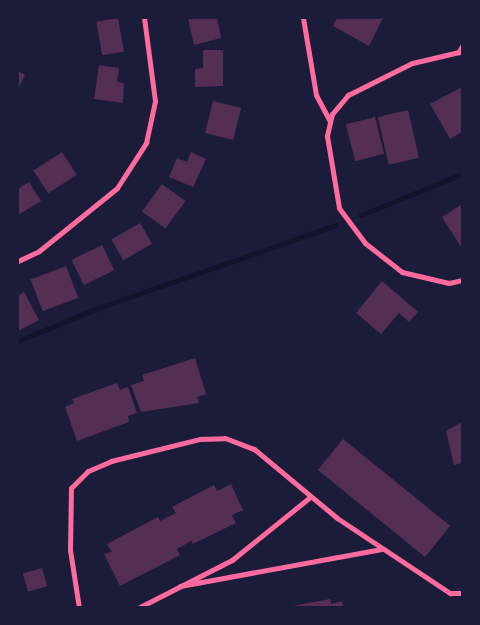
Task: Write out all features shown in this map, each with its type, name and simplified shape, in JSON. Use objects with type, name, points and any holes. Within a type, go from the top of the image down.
[{"type":"street","points":[[18,261],[39,250],[117,188],[146,143],[155,101],[144,18]]},
{"type":"street","points":[[303,18],[316,95],[330,121]]},
{"type":"street","points":[[462,46],[459,52],[412,63],[368,82],[348,96],[330,121],[327,136],[339,208],[365,243],[402,272],[449,283],[462,280]]},
{"type":"street","points":[[79,608],[68,514],[71,488],[88,471],[200,439],[225,438],[254,449],[310,497],[382,549],[450,593],[462,593]]},
{"type":"street","points":[[138,608],[232,560],[310,497]]},
{"type":"street","points":[[180,586],[382,549]]},
{"type":"building","points":[[118,18],[124,51],[102,55],[96,22]]},
{"type":"building","points":[[188,18],[217,18],[221,38],[194,45]]},
{"type":"building","points":[[337,18],[383,18],[369,46],[333,26]]},
{"type":"building","points":[[203,50],[223,50],[223,86],[195,87],[195,69],[203,68]]},
{"type":"building","points":[[99,65],[119,68],[117,82],[124,83],[123,103],[94,99]]},
{"type":"building","points":[[18,71],[25,75],[18,89]]},
{"type":"building","points":[[462,87],[462,132],[450,139],[430,104]]},
{"type":"building","points":[[213,101],[241,108],[233,140],[205,133]]},
{"type":"building","points":[[408,110],[419,158],[389,165],[378,117]]},
{"type":"building","points":[[375,117],[384,154],[355,161],[346,124]]},
{"type":"building","points":[[62,152],[77,175],[48,193],[33,171]]},
{"type":"building","points":[[191,152],[206,159],[193,187],[169,177],[177,158],[187,162]]},
{"type":"building","points":[[29,182],[41,201],[18,215],[18,189]]},
{"type":"building","points":[[162,184],[185,201],[165,229],[142,212]]},
{"type":"building","points":[[462,204],[462,246],[461,247],[442,217]]},
{"type":"building","points":[[140,223],[152,244],[123,260],[111,240]]},
{"type":"building","points":[[102,245],[114,270],[84,285],[71,260]]},
{"type":"building","points":[[66,266],[78,298],[43,311],[31,280]]},
{"type":"building","points":[[382,281],[418,312],[409,322],[399,313],[381,334],[356,313]]},
{"type":"building","points":[[24,292],[39,320],[18,331],[18,296]]},
{"type":"building","points":[[195,358],[206,394],[197,397],[199,403],[141,412],[131,385],[144,381],[142,375]]},
{"type":"building","points":[[117,383],[120,390],[128,387],[137,413],[128,416],[129,422],[77,441],[65,407],[74,403],[72,399]]},
{"type":"building","points":[[462,422],[462,463],[454,465],[446,431]]},
{"type":"building","points":[[343,439],[450,526],[425,557],[318,470]]},
{"type":"building","points":[[231,484],[243,510],[232,515],[236,523],[193,544],[191,541],[177,549],[180,555],[120,586],[104,554],[112,552],[107,544],[158,517],[160,521],[176,513],[172,507],[214,485],[217,491]]},
{"type":"building","points":[[42,568],[47,586],[28,592],[23,574]]},
{"type":"building","points":[[330,599],[331,604],[342,601],[343,608],[282,608]]},
{"type":"waterway","points":[[361,215],[462,174]]},
{"type":"waterway","points":[[18,341],[98,308],[336,225]]}]
